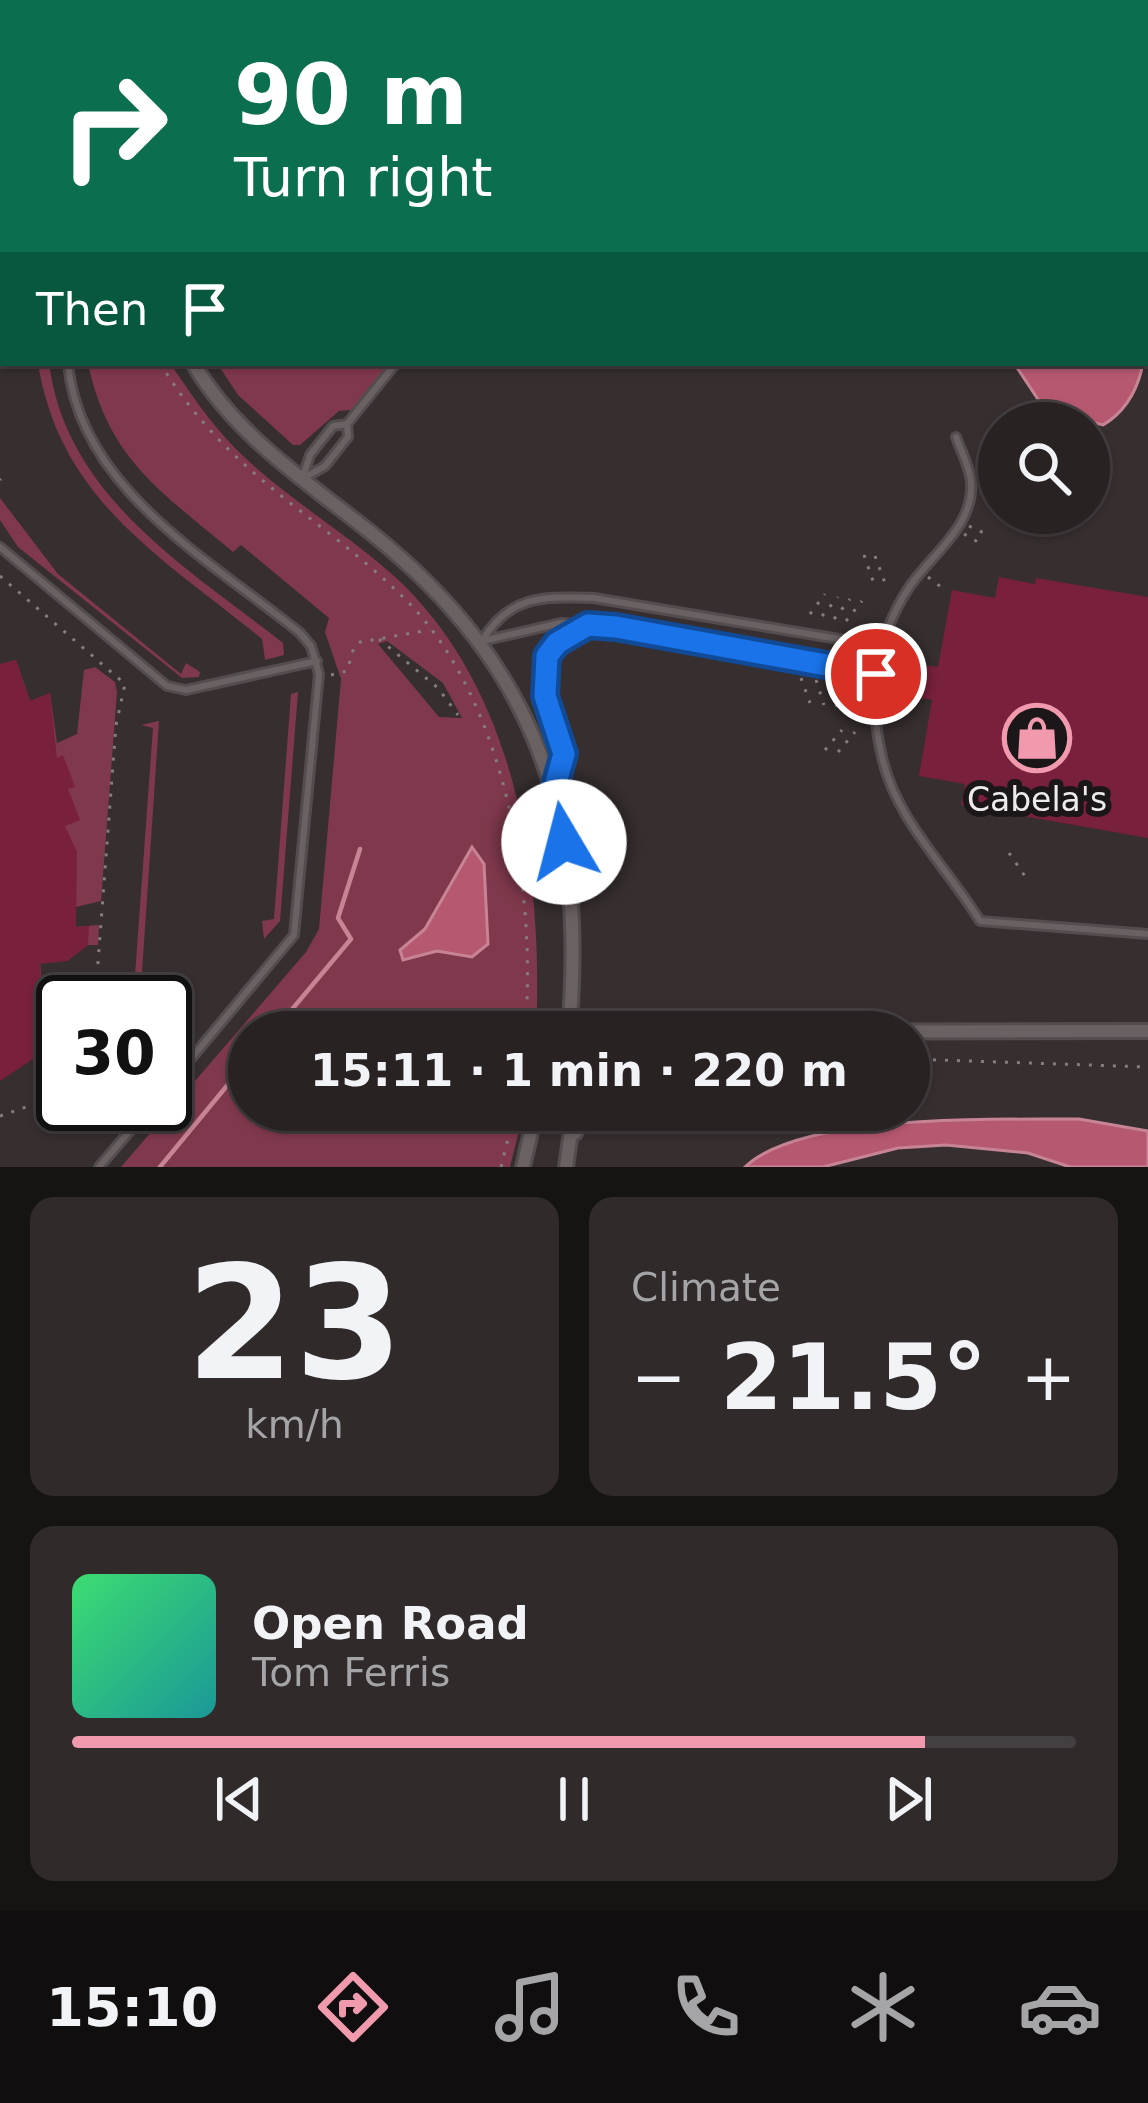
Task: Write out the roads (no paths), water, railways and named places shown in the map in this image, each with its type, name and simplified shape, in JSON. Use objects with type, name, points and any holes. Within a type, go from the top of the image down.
[{"type":"street","points":[[195,366],[224,408],[410,565],[482,640],[544,756],[553,793],[573,908],[570,1011]]},
{"type":"street","points":[[930,1031],[1148,1031]]},
{"type":"street","points":[[524,1167],[532,1131]]},
{"type":"street","points":[[566,1167],[572,1131]]},
{"type":"street","points":[[571,1139],[575,1131]]},
{"type":"lane","points":[[69,366],[86,431],[117,481],[301,633],[317,661],[301,904],[294,935],[192,1058]]},
{"type":"lane","points":[[303,478],[310,455],[333,426],[347,424],[394,366]]},
{"type":"lane","points":[[303,478],[328,463],[348,437],[347,424]]},
{"type":"lane","points":[[956,437],[971,483],[959,526],[908,590],[881,646],[876,674],[882,759],[898,806],[980,921],[1102,935],[1148,934]]},
{"type":"lane","points":[[0,547],[152,677],[186,690],[317,661]]},
{"type":"lane","points":[[482,640],[498,615],[525,602],[555,597],[594,598],[881,646]]},
{"type":"lane","points":[[482,640],[561,622],[876,674]]},
{"type":"lane","points":[[553,793],[564,754],[543,673],[557,643],[588,625]]},
{"type":"lane","points":[[99,1167],[130,1131]]},
{"type":"waterway","points":[[291,1011],[351,939],[338,918],[360,849]]},
{"type":"waterway","points":[[160,1167],[228,1084]]},
{"type":"place","name":"Cabela's","points":[[1037,738]]}]
